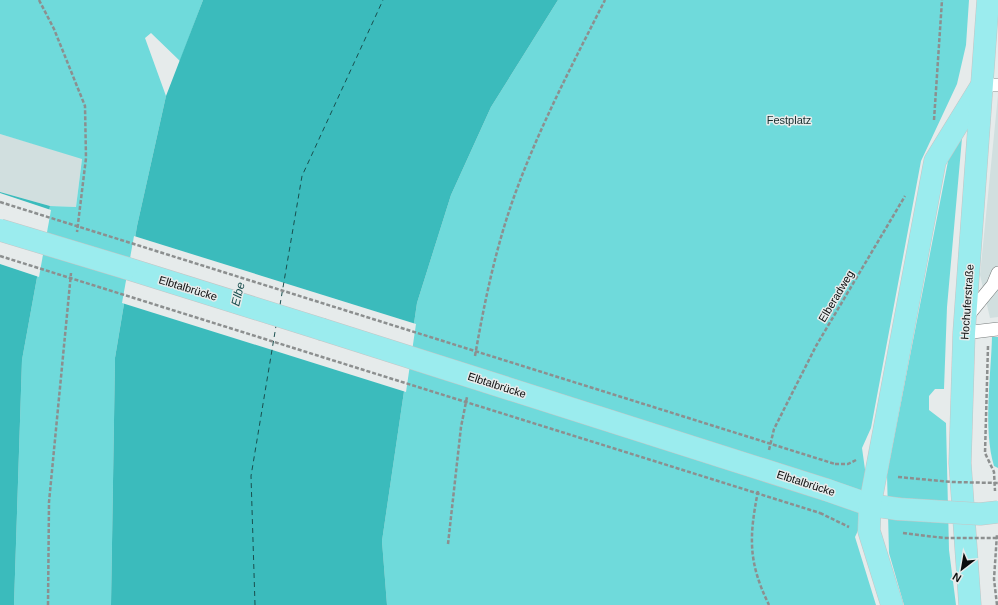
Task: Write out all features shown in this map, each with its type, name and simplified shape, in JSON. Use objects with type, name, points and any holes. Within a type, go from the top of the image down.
[{"type":"main road","name":"Hochuferstraße","points":[[970,605],[960,463],[965,326],[990,85],[988,0]]},
{"type":"main road","points":[[892,605],[869,531],[870,504],[935,161],[990,85]]},
{"type":"main road","name":"Elbtalbrücke","points":[[0,230],[314,326],[870,504],[898,509],[980,514],[996,512]]},
{"type":"lane","points":[[993,329],[965,326],[993,285],[998,273]]},
{"type":"path","points":[[39,0],[54,29],[85,106],[86,158],[80,208]]},
{"type":"path","points":[[474,357],[491,276],[517,187],[550,111],[605,0]]},
{"type":"path","points":[[934,124],[942,0]]},
{"type":"path","name":"Elberadweg","points":[[767,456],[774,429],[816,346],[907,192]]},
{"type":"path","points":[[0,202],[835,464]]},
{"type":"path","points":[[0,256],[820,513]]},
{"type":"path","points":[[48,605],[49,502],[69,286]]},
{"type":"path","points":[[993,329],[985,452],[994,472],[998,545],[994,579],[996,605]]},
{"type":"path","points":[[448,544],[461,427],[467,396]]},
{"type":"path","points":[[898,478],[944,482],[998,483]]},
{"type":"path","points":[[759,484],[752,524],[751,542],[756,570],[769,605]]},
{"type":"path","points":[[899,532],[944,538],[998,538]]},
{"type":"shaded area","points":[[998,95],[998,317],[990,318],[980,275]]},
{"type":"shaded area","points":[[0,134],[82,158],[76,207],[50,206],[0,192]]},
{"type":"green space","points":[[0,0],[203,0],[180,61],[151,33],[145,38],[166,96],[137,226],[115,358],[111,605],[14,605],[22,360],[50,206],[76,207],[82,159],[0,134]]},
{"type":"green space","name":"Festplatz","points":[[558,0],[969,0],[966,45],[957,84],[921,161],[871,428],[862,448],[870,505],[855,537],[876,605],[387,605],[382,541],[417,303],[451,195],[491,107]]},
{"type":"green space","points":[[962,138],[947,307],[944,389],[935,389],[929,396],[929,410],[946,423],[949,550],[956,605],[904,605],[889,553],[887,474],[950,151]]},
{"type":"green space","points":[[992,337],[998,337],[998,468],[994,466],[988,419]]},
{"type":"water","name":"Elbe","points":[[203,0],[558,0],[491,107],[451,195],[417,303],[382,541],[387,605],[111,605],[115,358],[137,226],[166,96]]},
{"type":"water","points":[[0,192],[50,206],[22,360],[14,605],[0,605]]},
{"type":"pier","points":[[0,193],[51,210],[39,277],[0,264]]},
{"type":"pier","points":[[134,236],[416,324],[406,392],[122,303]]},
{"type":"ferry route","points":[[280,305],[302,176],[383,0]]},
{"type":"ferry route","points":[[255,605],[251,476],[276,326]]}]
